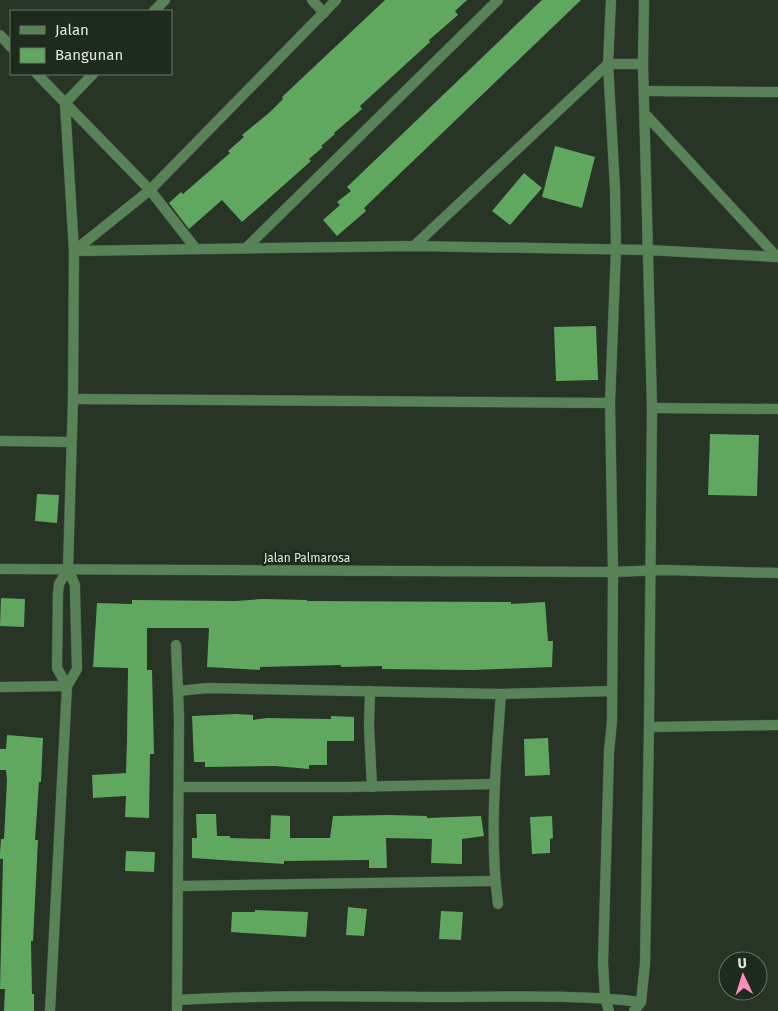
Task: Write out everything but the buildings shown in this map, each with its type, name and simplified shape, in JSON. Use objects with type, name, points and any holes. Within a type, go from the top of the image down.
[{"type":"street","points":[[155,10],[165,0]]},
{"type":"street","points":[[312,0],[324,13]]},
{"type":"street","points":[[74,251],[150,190],[336,0]]},
{"type":"street","points":[[246,248],[498,0]]},
{"type":"street","points":[[609,1011],[605,998],[602,963],[609,752],[612,721],[613,572],[610,404],[616,249],[616,188],[608,64],[611,0]]},
{"type":"street","points":[[634,1011],[641,1002],[645,964],[649,727],[652,408],[646,115],[643,64],[644,0]]},
{"type":"street","points":[[0,35],[10,46]]},
{"type":"street","points":[[414,246],[608,64],[643,64]]},
{"type":"street","points":[[38,75],[150,190],[196,249]]},
{"type":"street","points":[[50,1011],[67,686],[77,669],[76,592],[68,569],[73,399],[74,251],[65,103],[92,75]]},
{"type":"street","points":[[645,92],[778,92]]},
{"type":"street","points":[[646,115],[778,257]]},
{"type":"street","points":[[74,251],[414,246],[616,249],[778,257]]},
{"type":"street","points":[[73,399],[610,404]]},
{"type":"street","points":[[652,408],[778,409]]},
{"type":"street","points":[[0,441],[71,442]]},
{"type":"street","name":"Jalan Palmarosa","points":[[0,569],[613,572],[650,570],[778,573]]},
{"type":"street","points":[[67,686],[57,668],[59,584],[68,569]]},
{"type":"street","points":[[176,645],[179,788],[177,1011]]},
{"type":"street","points":[[0,688],[67,686]]},
{"type":"street","points":[[178,691],[208,688],[501,694],[612,691]]},
{"type":"street","points":[[370,691],[369,726],[372,787]]},
{"type":"street","points":[[498,904],[495,881],[495,784],[501,694]]},
{"type":"street","points":[[649,727],[778,726]]},
{"type":"street","points":[[179,788],[495,784]]},
{"type":"street","points":[[179,886],[495,881]]},
{"type":"street","points":[[177,1000],[244,996],[605,998],[641,1002]]}]
